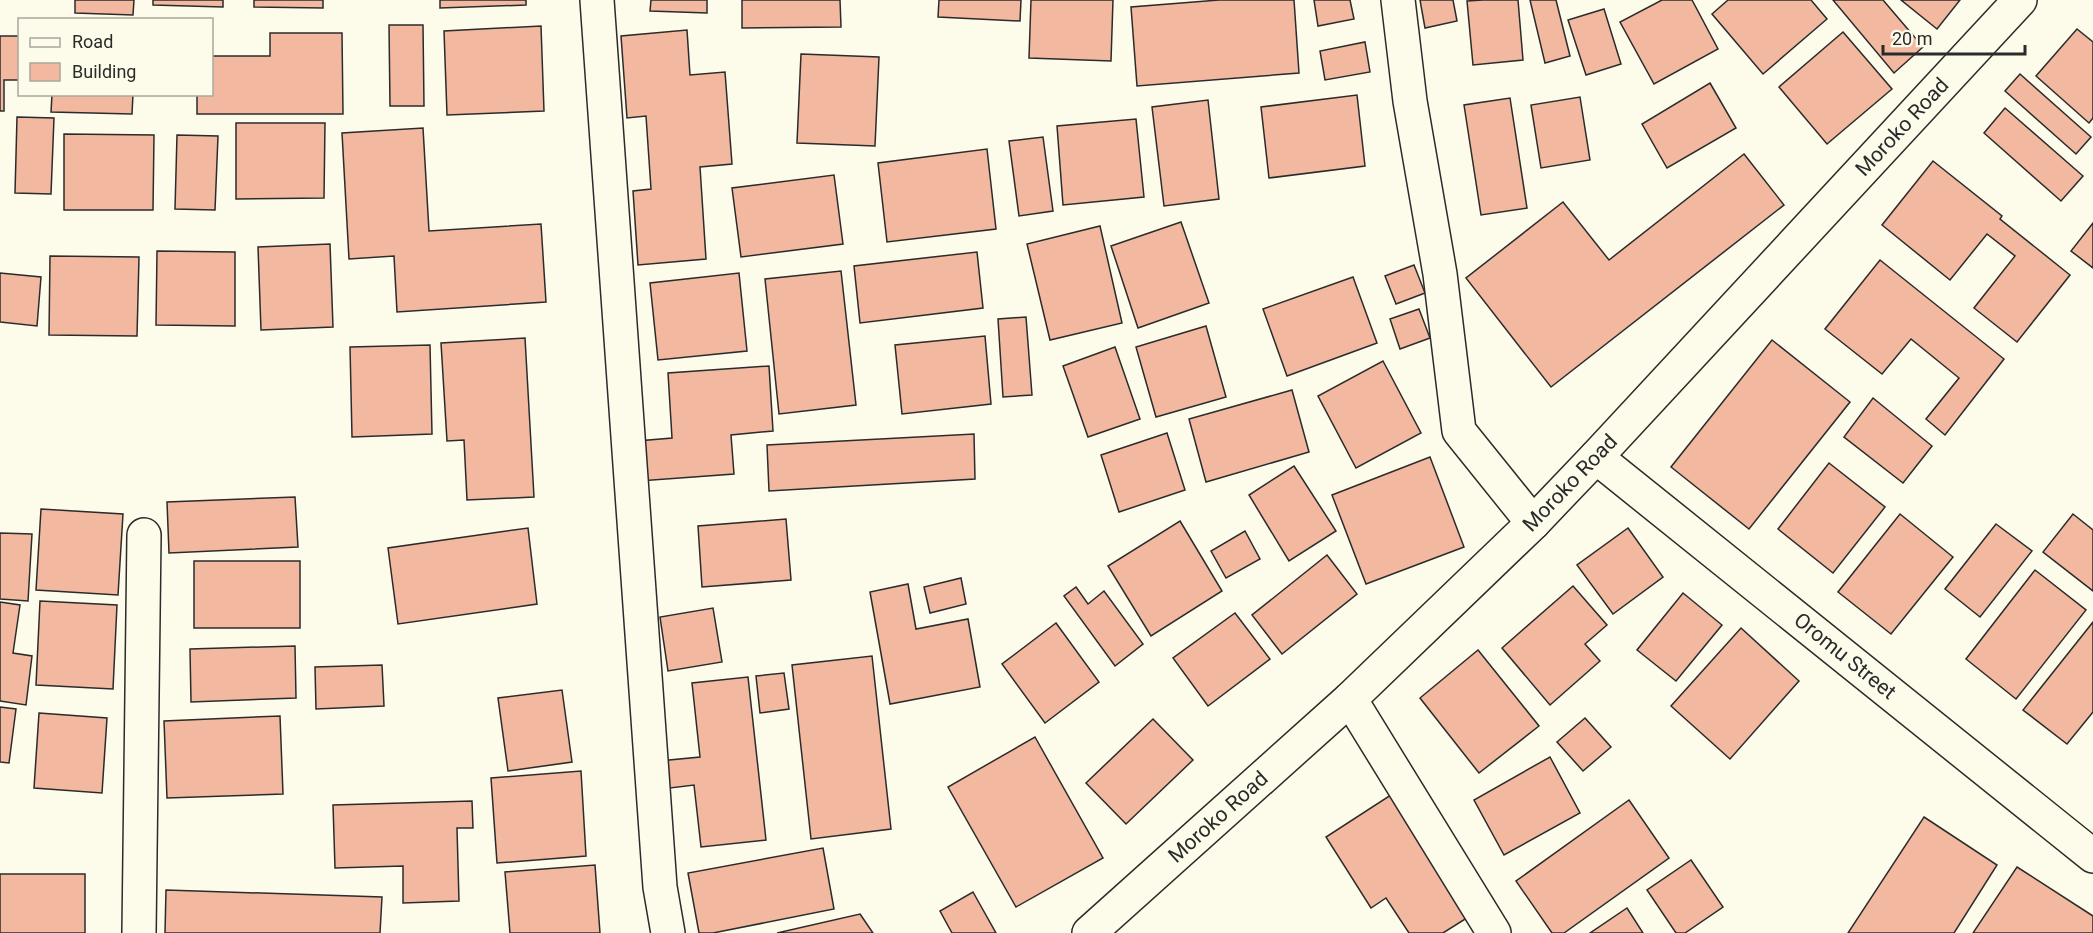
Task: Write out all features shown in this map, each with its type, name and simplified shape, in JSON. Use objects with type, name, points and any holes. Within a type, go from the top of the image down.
[{"type":"street","points":[[597,0],[659,875],[668,933]]},
{"type":"street","points":[[1398,0],[1410,100],[1440,274],[1459,431],[1533,523]]},
{"type":"street","name":"Moroko Road","points":[[1089,933],[1350,699],[1533,523],[2020,0]]},
{"type":"street","name":"Oromu Street","points":[[1596,457],[2093,856]]},
{"type":"street","points":[[139,933],[144,535]]},
{"type":"street","points":[[1350,699],[1494,933]]},
{"type":"building","points":[[75,0],[134,0],[133,15],[75,13]]},
{"type":"building","points":[[153,0],[223,0],[223,7],[153,5]]},
{"type":"building","points":[[254,0],[323,0],[323,8],[254,7]]},
{"type":"building","points":[[440,0],[526,0],[526,5],[440,8]]},
{"type":"building","points":[[651,0],[707,0],[707,13],[650,11]]},
{"type":"building","points":[[742,0],[840,0],[841,27],[742,28]]},
{"type":"building","points":[[939,0],[1021,0],[1020,21],[938,17]]},
{"type":"building","points":[[1031,0],[1113,0],[1111,61],[1029,58]]},
{"type":"building","points":[[1219,0],[1294,0],[1299,73],[1137,86],[1131,7]]},
{"type":"building","points":[[1314,0],[1350,0],[1354,19],[1318,26]]},
{"type":"building","points":[[1420,0],[1453,0],[1457,21],[1425,28]]},
{"type":"building","points":[[1518,0],[1523,60],[1473,65],[1467,1]]},
{"type":"building","points":[[1530,0],[1556,0],[1570,56],[1545,63]]},
{"type":"building","points":[[1662,0],[1692,0],[1718,49],[1654,84],[1620,22]]},
{"type":"building","points":[[1728,0],[1811,0],[1827,19],[1763,74],[1712,14]]},
{"type":"building","points":[[1833,0],[1883,0],[1923,47],[1894,73]]},
{"type":"building","points":[[1901,0],[1960,0],[1937,29]]},
{"type":"building","points":[[1604,9],[1621,64],[1586,75],[1568,20]]},
{"type":"building","points":[[389,25],[423,25],[424,106],[390,106]]},
{"type":"building","points":[[541,26],[544,111],[447,115],[444,31]]},
{"type":"building","points":[[2077,29],[2093,42],[2093,118],[2089,123],[2036,76]]},
{"type":"building","points":[[687,30],[690,75],[725,72],[732,164],[700,167],[706,259],[638,265],[633,191],[651,189],[646,116],[627,118],[621,36]]},
{"type":"building","points":[[1843,32],[1892,89],[1827,144],[1779,87]]},
{"type":"building","points":[[270,33],[342,33],[343,114],[197,114],[197,96],[213,96],[213,56],[270,56]]},
{"type":"building","points":[[0,36],[18,36],[18,80],[4,80],[4,111],[0,111]]},
{"type":"building","points":[[1365,42],[1370,72],[1325,80],[1320,51]]},
{"type":"building","points":[[801,54],[879,57],[875,146],[797,143]]},
{"type":"building","points":[[2020,74],[2091,137],[2076,154],[2005,91]]},
{"type":"building","points":[[1710,83],[1736,128],[1667,168],[1642,124]]},
{"type":"building","points":[[1357,95],[1365,166],[1269,178],[1261,107]]},
{"type":"building","points":[[52,96],[133,96],[132,114],[51,112]]},
{"type":"building","points":[[1580,97],[1590,160],[1541,168],[1531,105]]},
{"type":"building","points":[[1510,98],[1527,208],[1481,215],[1464,105]]},
{"type":"building","points":[[1208,100],[1219,199],[1164,206],[1152,107]]},
{"type":"building","points":[[2005,108],[2083,176],[2061,201],[1984,133]]},
{"type":"building","points":[[17,117],[54,118],[51,194],[15,193]]},
{"type":"building","points":[[1136,119],[1144,197],[1063,205],[1057,126]]},
{"type":"building","points":[[236,123],[325,123],[324,198],[236,199]]},
{"type":"building","points":[[423,128],[429,231],[541,224],[546,302],[397,312],[394,256],[349,259],[342,133]]},
{"type":"building","points":[[64,134],[154,135],[153,210],[64,210]]},
{"type":"building","points":[[177,135],[218,136],[215,210],[175,209]]},
{"type":"building","points":[[1043,137],[1053,211],[1019,216],[1009,141]]},
{"type":"building","points":[[987,149],[996,229],[887,242],[878,163]]},
{"type":"building","points":[[1744,154],[1784,205],[1551,387],[1466,278],[1563,202],[1609,260]]},
{"type":"building","points":[[1933,161],[2002,216],[2000,219],[2070,275],[2017,342],[1974,308],[2015,256],[1987,234],[1950,280],[1882,225]]},
{"type":"building","points":[[834,175],[843,244],[741,257],[732,188]]},
{"type":"building","points":[[1181,222],[1209,303],[1138,328],[1111,246]]},
{"type":"building","points":[[2093,223],[2093,268],[2071,251]]},
{"type":"building","points":[[1100,226],[1122,323],[1050,340],[1027,244]]},
{"type":"building","points":[[330,244],[333,327],[261,330],[258,247]]},
{"type":"building","points":[[157,251],[235,252],[235,326],[156,325]]},
{"type":"building","points":[[977,252],[983,308],[860,323],[854,266]]},
{"type":"building","points":[[50,256],[139,257],[137,336],[49,335]]},
{"type":"building","points":[[1880,260],[2004,359],[1945,435],[1926,419],[1959,378],[1911,339],[1882,374],[1825,329]]},
{"type":"building","points":[[1414,265],[1425,293],[1396,304],[1385,276]]},
{"type":"building","points":[[841,271],[856,405],[779,414],[765,279]]},
{"type":"building","points":[[0,273],[41,277],[37,326],[0,322]]},
{"type":"building","points":[[739,273],[747,351],[658,360],[650,283]]},
{"type":"building","points":[[1353,277],[1377,343],[1287,376],[1263,309]]},
{"type":"building","points":[[1419,309],[1430,338],[1400,349],[1390,319]]},
{"type":"building","points":[[1026,317],[1032,395],[1003,397],[998,319]]},
{"type":"building","points":[[1206,326],[1226,397],[1156,417],[1136,347]]},
{"type":"building","points":[[985,336],[991,404],[902,414],[895,345]]},
{"type":"building","points":[[525,338],[534,497],[467,500],[464,440],[447,441],[441,343]]},
{"type":"building","points":[[1772,340],[1850,402],[1749,529],[1671,467]]},
{"type":"building","points":[[430,345],[432,434],[352,437],[350,347]]},
{"type":"building","points":[[1115,347],[1140,419],[1088,437],[1063,366]]},
{"type":"building","points":[[1383,361],[1421,433],[1356,468],[1318,396]]},
{"type":"building","points":[[769,366],[773,431],[731,435],[734,474],[639,481],[637,441],[672,438],[668,373]]},
{"type":"building","points":[[1292,390],[1309,452],[1206,482],[1189,419]]},
{"type":"building","points":[[1873,398],[1932,446],[1903,483],[1844,437]]},
{"type":"building","points":[[1167,433],[1185,490],[1119,512],[1101,455]]},
{"type":"building","points":[[974,434],[975,479],[769,491],[767,445]]},
{"type":"building","points":[[1430,457],[1464,547],[1366,584],[1332,495]]},
{"type":"building","points":[[1829,463],[1885,507],[1833,573],[1778,529]]},
{"type":"building","points":[[1294,466],[1336,531],[1289,561],[1249,495]]},
{"type":"building","points":[[295,497],[298,547],[169,553],[167,502]]},
{"type":"building","points":[[41,509],[123,514],[118,595],[36,590]]},
{"type":"building","points":[[1900,514],[1953,557],[1891,634],[1838,592]]},
{"type":"building","points":[[2073,514],[2093,530],[2093,591],[2043,552]]},
{"type":"building","points":[[786,519],[791,580],[702,587],[698,526]]},
{"type":"building","points":[[1180,521],[1222,591],[1151,636],[1108,566]]},
{"type":"building","points":[[1996,524],[2032,551],[1980,617],[1945,589]]},
{"type":"building","points":[[528,528],[537,604],[398,624],[388,548]]},
{"type":"building","points":[[1628,528],[1663,577],[1613,614],[1577,565]]},
{"type":"building","points":[[1245,531],[1260,559],[1226,578],[1211,551]]},
{"type":"building","points":[[0,533],[32,534],[28,601],[0,599]]},
{"type":"building","points":[[1327,555],[1357,594],[1282,654],[1252,615]]},
{"type":"building","points":[[194,561],[300,561],[300,628],[194,628]]},
{"type":"building","points":[[2035,570],[2086,610],[2016,699],[1966,659]]},
{"type":"building","points":[[961,578],[966,604],[930,613],[924,587]]},
{"type":"building","points":[[908,584],[916,629],[968,619],[980,687],[890,704],[870,592]]},
{"type":"building","points":[[1573,586],[1607,625],[1585,644],[1600,661],[1550,705],[1502,648]]},
{"type":"building","points":[[1076,587],[1088,604],[1104,591],[1143,644],[1115,666],[1064,596]]},
{"type":"building","points":[[1683,593],[1722,625],[1676,681],[1637,650]]},
{"type":"building","points":[[40,601],[117,605],[113,689],[36,685]]},
{"type":"building","points":[[0,602],[20,605],[13,653],[32,656],[26,705],[0,701]]},
{"type":"building","points":[[713,608],[722,662],[668,671],[660,617]]},
{"type":"building","points":[[1235,613],[1270,659],[1208,706],[1173,658]]},
{"type":"building","points":[[2093,622],[2093,712],[2067,744],[2023,710]]},
{"type":"building","points":[[1056,623],[1099,682],[1045,723],[1002,664]]},
{"type":"building","points":[[1741,628],[1799,681],[1730,759],[1671,706]]},
{"type":"building","points":[[295,646],[296,698],[191,702],[190,649]]},
{"type":"building","points":[[1478,650],[1539,726],[1479,773],[1420,698]]},
{"type":"building","points":[[872,656],[891,829],[811,839],[792,665]]},
{"type":"building","points":[[382,665],[384,706],[316,709],[315,667]]},
{"type":"building","points":[[784,673],[789,709],[760,713],[756,676]]},
{"type":"building","points":[[748,677],[766,840],[701,847],[694,785],[662,789],[659,761],[700,757],[692,683]]},
{"type":"building","points":[[562,690],[572,762],[508,771],[498,698]]},
{"type":"building","points":[[0,707],[16,709],[9,763],[0,762]]},
{"type":"building","points":[[39,713],[107,718],[102,793],[34,788]]},
{"type":"building","points":[[280,716],[283,794],[167,798],[164,721]]},
{"type":"building","points":[[1585,718],[1611,747],[1583,771],[1557,742]]},
{"type":"building","points":[[1153,719],[1193,760],[1126,824],[1086,783]]},
{"type":"building","points":[[1035,737],[1103,858],[1016,907],[948,787]]},
{"type":"building","points":[[1550,757],[1580,813],[1504,855],[1474,800]]},
{"type":"building","points":[[581,771],[586,856],[497,863],[491,778]]},
{"type":"building","points":[[1400,789],[1478,911],[1443,933],[1409,933],[1386,898],[1371,908],[1326,837]]},
{"type":"building","points":[[1629,800],[1669,858],[1564,933],[1552,933],[1516,881]]},
{"type":"building","points":[[472,801],[473,828],[457,828],[459,901],[403,903],[403,866],[335,868],[333,805]]},
{"type":"building","points":[[1924,817],[1997,865],[1954,933],[1848,933]]},
{"type":"building","points":[[823,848],[834,909],[713,933],[699,933],[688,873]]},
{"type":"building","points":[[1691,860],[1723,907],[1685,933],[1676,933],[1647,890]]},
{"type":"building","points":[[595,865],[600,933],[510,933],[505,872]]},
{"type":"building","points":[[2017,867],[2093,916],[2093,933],[1973,933]]},
{"type":"building","points":[[0,874],[85,874],[85,933],[0,933]]},
{"type":"building","points":[[166,890],[382,897],[380,933],[165,933]]},
{"type":"building","points":[[973,892],[996,933],[952,933],[940,911]]},
{"type":"building","points":[[1627,908],[1643,933],[1590,933]]},
{"type":"building","points":[[860,914],[873,933],[777,933]]}]
